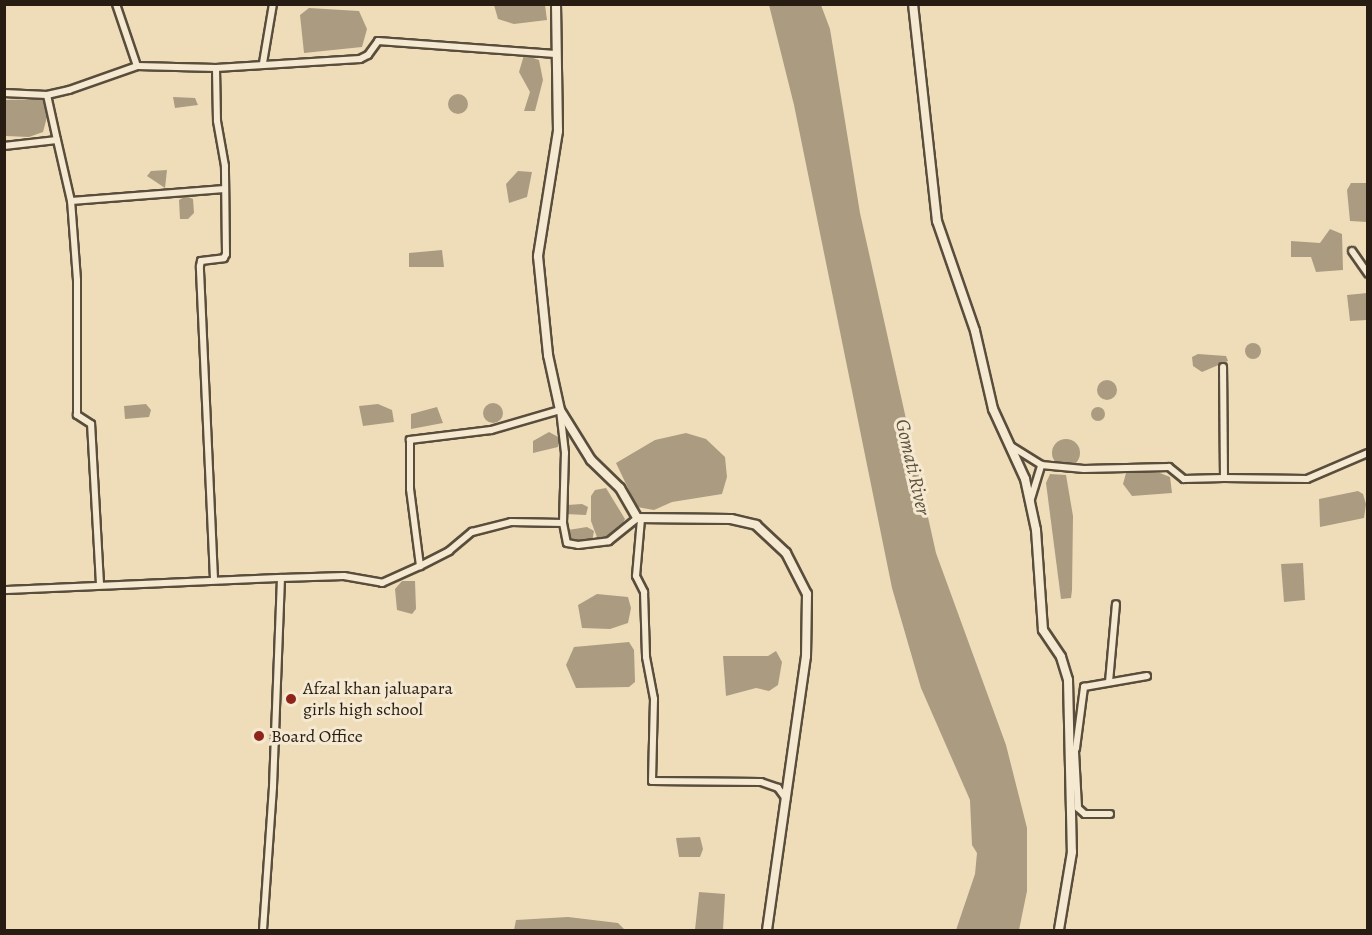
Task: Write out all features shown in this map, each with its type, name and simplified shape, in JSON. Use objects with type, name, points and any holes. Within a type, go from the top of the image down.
[{"type":"main road","points":[[556,4],[558,131],[538,256],[548,356],[560,410],[591,460],[620,488],[639,519],[731,519],[756,525],[775,539],[796,568],[807,594],[807,623],[786,799],[767,930]]},
{"type":"main road","points":[[913,4],[937,221],[975,332],[993,409],[1025,479],[1036,530],[1043,630],[1061,657],[1068,680],[1073,755],[1071,870],[1059,930]]},
{"type":"street","points":[[116,4],[136,66]]},
{"type":"street","points":[[263,63],[273,4]]},
{"type":"street","points":[[4,93],[47,94],[136,66],[216,68],[263,63],[360,59],[368,55],[378,41],[556,54]]},
{"type":"street","points":[[214,579],[200,266],[201,261],[224,258],[225,254],[225,189],[217,121],[216,68]]},
{"type":"street","points":[[47,94],[71,201],[77,280],[77,415],[91,424],[100,584]]},
{"type":"street","points":[[4,146],[57,140]]},
{"type":"street","points":[[71,201],[225,189]]},
{"type":"street","points":[[1352,251],[1368,273]]},
{"type":"street","points":[[1223,367],[1224,478]]},
{"type":"street","points":[[420,566],[409,480],[410,440],[490,430],[560,410],[565,453],[563,523],[566,542],[578,546],[609,541],[639,519]]},
{"type":"street","points":[[1009,446],[1041,465],[1084,470],[1169,467],[1184,479],[1307,479],[1368,453]]},
{"type":"street","points":[[1030,503],[1041,465]]},
{"type":"street","points":[[639,519],[636,576],[644,592],[646,657],[654,699],[652,781],[761,782],[778,788],[786,799]]},
{"type":"street","points":[[4,590],[214,579],[344,576],[382,583],[449,551],[472,532],[511,522],[563,523]]},
{"type":"street","points":[[263,930],[273,787],[281,578]]},
{"type":"street","points":[[1109,682],[1116,604]]},
{"type":"street","points":[[1110,814],[1085,814],[1078,808],[1073,755],[1084,687],[1147,676]]},
{"type":"water","points":[[494,5],[545,5],[547,20],[514,24],[498,19]]},
{"type":"water","name":"Gomati River","points":[[769,5],[821,5],[830,29],[860,213],[936,553],[1006,745],[1027,828],[1027,891],[1019,930],[956,930],[975,874],[977,853],[972,845],[970,800],[921,688],[892,588],[794,105]]},
{"type":"water","points":[[309,8],[359,11],[367,29],[362,47],[304,53],[300,15]]},
{"type":"water","points":[[524,55],[539,60],[543,80],[535,111],[524,111],[530,92],[519,72]]},
{"type":"water","points":[[454,94],[462,94],[468,100],[468,108],[462,114],[454,114],[448,108],[448,100]]},
{"type":"water","points":[[173,97],[195,98],[198,105],[175,108]]},
{"type":"water","points":[[43,99],[47,117],[43,132],[29,137],[5,136],[4,100]]},
{"type":"water","points":[[167,170],[165,188],[147,176],[151,171]]},
{"type":"water","points":[[518,171],[532,172],[527,197],[509,203],[506,184]]},
{"type":"water","points":[[1351,183],[1367,183],[1367,222],[1350,221],[1347,190]]},
{"type":"water","points":[[186,196],[193,199],[194,213],[188,219],[180,219],[179,200]]},
{"type":"water","points":[[1330,229],[1342,234],[1343,270],[1316,272],[1311,257],[1291,257],[1291,241],[1320,243]]},
{"type":"water","points":[[442,250],[444,267],[409,267],[409,253]]},
{"type":"water","points":[[1367,293],[1367,320],[1350,321],[1347,295]]},
{"type":"water","points":[[1253,343],[1259,345],[1261,351],[1259,357],[1253,359],[1247,357],[1245,351],[1247,345]]},
{"type":"water","points":[[1198,354],[1226,356],[1228,361],[1202,372],[1193,366],[1192,357]]},
{"type":"water","points":[[1107,380],[1114,383],[1117,390],[1114,397],[1107,400],[1100,397],[1097,390],[1100,383]]},
{"type":"water","points":[[493,403],[500,406],[503,413],[500,420],[493,423],[486,420],[483,413],[486,406]]},
{"type":"water","points":[[146,404],[151,410],[149,417],[125,419],[124,406]]},
{"type":"water","points":[[378,404],[392,410],[394,422],[363,426],[359,406]]},
{"type":"water","points":[[437,407],[443,423],[411,429],[411,414]]},
{"type":"water","points":[[1095,407],[1101,407],[1105,414],[1101,421],[1095,421],[1091,417],[1091,411]]},
{"type":"water","points":[[549,432],[560,438],[558,447],[533,453],[533,441]]},
{"type":"water","points":[[686,433],[706,439],[725,457],[727,477],[722,494],[672,502],[654,510],[637,507],[616,463],[655,440]]},
{"type":"water","points":[[1066,439],[1076,443],[1080,453],[1076,463],[1066,467],[1056,463],[1052,453],[1056,443]]},
{"type":"water","points":[[1126,473],[1160,473],[1170,477],[1172,493],[1132,496],[1123,484]]},
{"type":"water","points":[[1050,474],[1066,475],[1073,516],[1071,598],[1061,599],[1046,483]]},
{"type":"water","points":[[606,488],[625,519],[618,533],[598,540],[591,521],[591,496],[595,490]]},
{"type":"water","points":[[1358,491],[1363,494],[1366,504],[1364,518],[1320,527],[1319,499]]},
{"type":"water","points":[[582,504],[588,507],[586,515],[565,514],[567,505]]},
{"type":"water","points":[[587,527],[594,531],[592,542],[570,542],[568,530]]},
{"type":"water","points":[[1303,563],[1305,600],[1284,602],[1281,564]]},
{"type":"water","points":[[402,581],[415,581],[416,609],[412,614],[397,610],[395,589]]},
{"type":"water","points":[[597,594],[628,597],[631,608],[628,623],[610,629],[582,628],[578,605]]},
{"type":"water","points":[[629,642],[634,650],[635,682],[629,687],[576,688],[566,665],[574,647]]},
{"type":"water","points":[[776,651],[782,662],[778,685],[769,691],[756,688],[726,696],[723,656],[768,656]]},
{"type":"water","points":[[700,837],[703,849],[700,857],[679,857],[676,838]]},
{"type":"water","points":[[699,892],[725,894],[723,930],[695,930]]},
{"type":"water","points":[[568,917],[618,923],[625,930],[514,930],[516,920]]},
{"type":"place","name":"Afzal khan jaluapara girls high school","points":[[291,699]]},
{"type":"place","name":"Board Office","points":[[259,736]]}]
